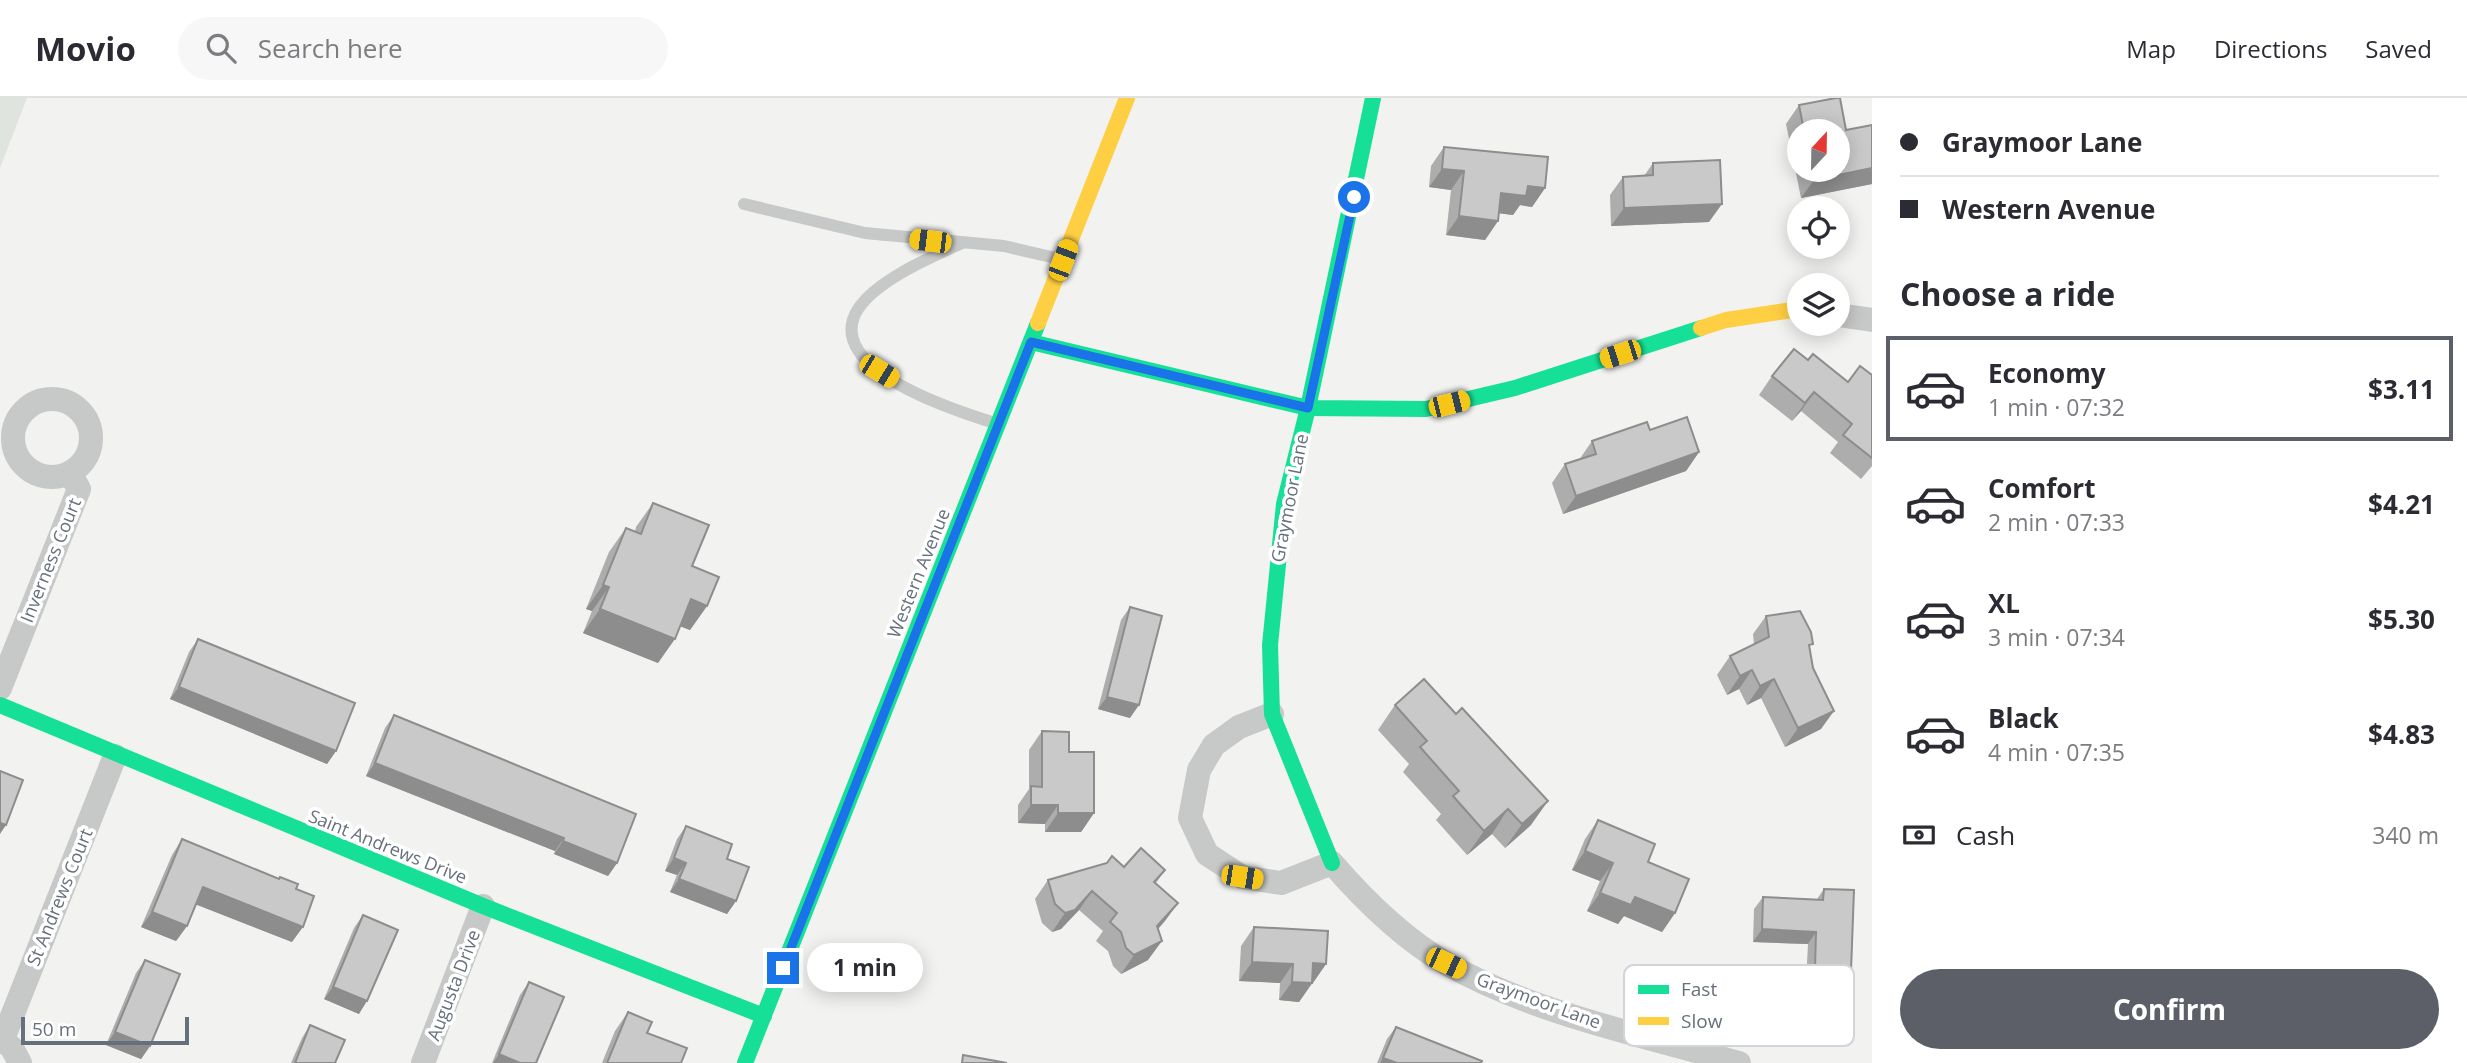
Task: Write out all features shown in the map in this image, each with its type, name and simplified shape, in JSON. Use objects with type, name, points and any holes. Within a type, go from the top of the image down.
[{"type":"street","name":"Western Avenue","points":[[745,1063],[1127,98]]},
{"type":"street","name":"Graymoor Lane","points":[[1373,98],[1308,408],[1284,504],[1275,573],[1270,645],[1272,714],[1332,863],[1357,891],[1446,963],[1510,994],[1624,1030]]},
{"type":"street","points":[[1031,342],[1308,408],[1426,409],[1516,388],[1726,320],[1787,311]]},
{"type":"street","points":[[1850,317],[1872,320]]},
{"type":"street","name":"Inverness Court","points":[[0,688],[79,489],[70,473]]},
{"type":"street","name":"Saint Andrews Drive","points":[[0,705],[483,906],[764,1016]]},
{"type":"street","points":[[1272,714],[1239,727],[1214,745],[1199,770],[1191,818],[1207,854],[1242,877],[1281,883],[1332,863]]},
{"type":"street","name":"St Andrews Court","points":[[20,1063],[12,1048],[1,1038],[116,755]]},
{"type":"street","name":"Augusta Drive","points":[[423,1063],[483,906]]},
{"type":"street","name":"Graymoor Lane","points":[[1679,1046],[1739,1063]]},
{"type":"lane","points":[[744,204],[866,233],[1004,246],[1063,260]]},
{"type":"lane","points":[[962,243],[922,262],[866,299],[857,311],[852,335],[856,350],[890,378],[954,410],[998,424]]},
{"type":"shaded area","points":[[0,98],[27,98],[0,168]]},
{"type":"building","points":[[1840,98],[1844,119],[1802,119],[1799,105]]},
{"type":"building","points":[[1872,125],[1872,168],[1850,173],[1850,129]]},
{"type":"building","points":[[1444,147],[1548,157],[1545,188],[1528,186],[1526,196],[1501,193],[1498,221],[1459,216],[1464,171],[1442,169]]},
{"type":"building","points":[[1720,160],[1722,204],[1624,208],[1623,177],[1653,175],[1653,163]]},
{"type":"building","points":[[1794,349],[1808,360],[1813,354],[1848,382],[1860,366],[1872,375],[1872,458],[1843,435],[1852,424],[1814,392],[1805,403],[1772,376]]},
{"type":"building","points":[[1687,417],[1699,452],[1576,496],[1565,464],[1596,454],[1592,441],[1647,422],[1650,430]]},
{"type":"building","points":[[653,503],[709,525],[692,566],[719,577],[707,606],[691,599],[675,639],[600,609],[609,587],[603,585],[626,528],[641,534]]},
{"type":"building","points":[[1130,607],[1162,616],[1139,705],[1107,697]]},
{"type":"building","points":[[1800,611],[1811,632],[1813,644],[1809,645],[1813,668],[1834,711],[1798,728],[1774,679],[1760,686],[1752,670],[1740,676],[1730,656],[1769,637],[1766,616]]},
{"type":"building","points":[[198,639],[355,703],[336,751],[179,687]]},
{"type":"building","points":[[1424,679],[1456,714],[1462,708],[1548,801],[1522,824],[1508,809],[1484,831],[1453,796],[1459,791],[1420,747],[1427,741],[1395,705]]},
{"type":"building","points":[[394,715],[636,814],[617,863],[563,841],[564,838],[375,763]]},
{"type":"building","points":[[1042,731],[1069,732],[1069,752],[1094,752],[1094,813],[1058,813],[1058,805],[1031,805],[1031,786],[1042,787]]},
{"type":"building","points":[[0,771],[23,780],[6,825],[0,823]]},
{"type":"building","points":[[1598,820],[1655,844],[1648,862],[1689,879],[1675,913],[1635,897],[1631,905],[1600,893],[1613,863],[1585,851]]},
{"type":"building","points":[[686,826],[732,844],[727,859],[749,867],[736,901],[679,879],[686,863],[674,858]]},
{"type":"building","points":[[182,839],[279,879],[280,877],[298,884],[296,889],[314,896],[303,927],[203,887],[187,926],[152,912]]},
{"type":"building","points":[[1141,848],[1165,870],[1154,882],[1178,903],[1157,926],[1162,941],[1134,955],[1126,948],[1121,932],[1110,922],[1117,913],[1092,891],[1075,910],[1065,913],[1055,904],[1048,880],[1107,863],[1112,856],[1124,867]]},
{"type":"building","points":[[1824,889],[1854,890],[1851,965],[1815,965],[1816,932],[1762,929],[1763,897],[1823,900]]},
{"type":"building","points":[[363,915],[398,930],[367,1001],[333,987]]},
{"type":"building","points":[[1254,927],[1328,931],[1326,964],[1313,963],[1312,983],[1292,982],[1293,964],[1252,962]]},
{"type":"building","points":[[145,960],[180,974],[150,1046],[115,1032]]},
{"type":"building","points":[[529,982],[564,997],[536,1063],[520,1063],[499,1054]]},
{"type":"building","points":[[628,1012],[652,1022],[647,1033],[687,1048],[681,1063],[607,1063]]},
{"type":"building","points":[[310,1025],[345,1040],[335,1063],[295,1063]]},
{"type":"building","points":[[1396,1027],[1482,1061],[1397,1063],[1383,1058]]},
{"type":"building","points":[[963,1055],[1007,1063],[962,1063]]},
{"type":"traffic: fast","points":[[1332,863],[1272,714],[1270,645],[1284,504],[1308,408],[1373,98]]},
{"type":"traffic: fast","points":[[745,1063],[1038,323]]},
{"type":"traffic: fast","points":[[1031,342],[1308,408],[1426,409],[1515,388],[1701,328]]},
{"type":"traffic: fast","points":[[0,705],[483,906],[764,1016]]},
{"type":"traffic: slow","points":[[1038,323],[1127,98]]},
{"type":"traffic: slow","points":[[1701,328],[1726,320],[1787,311]]},
{"type":"route","points":[[783,968],[1031,342],[1308,408],[1354,197]]}]
